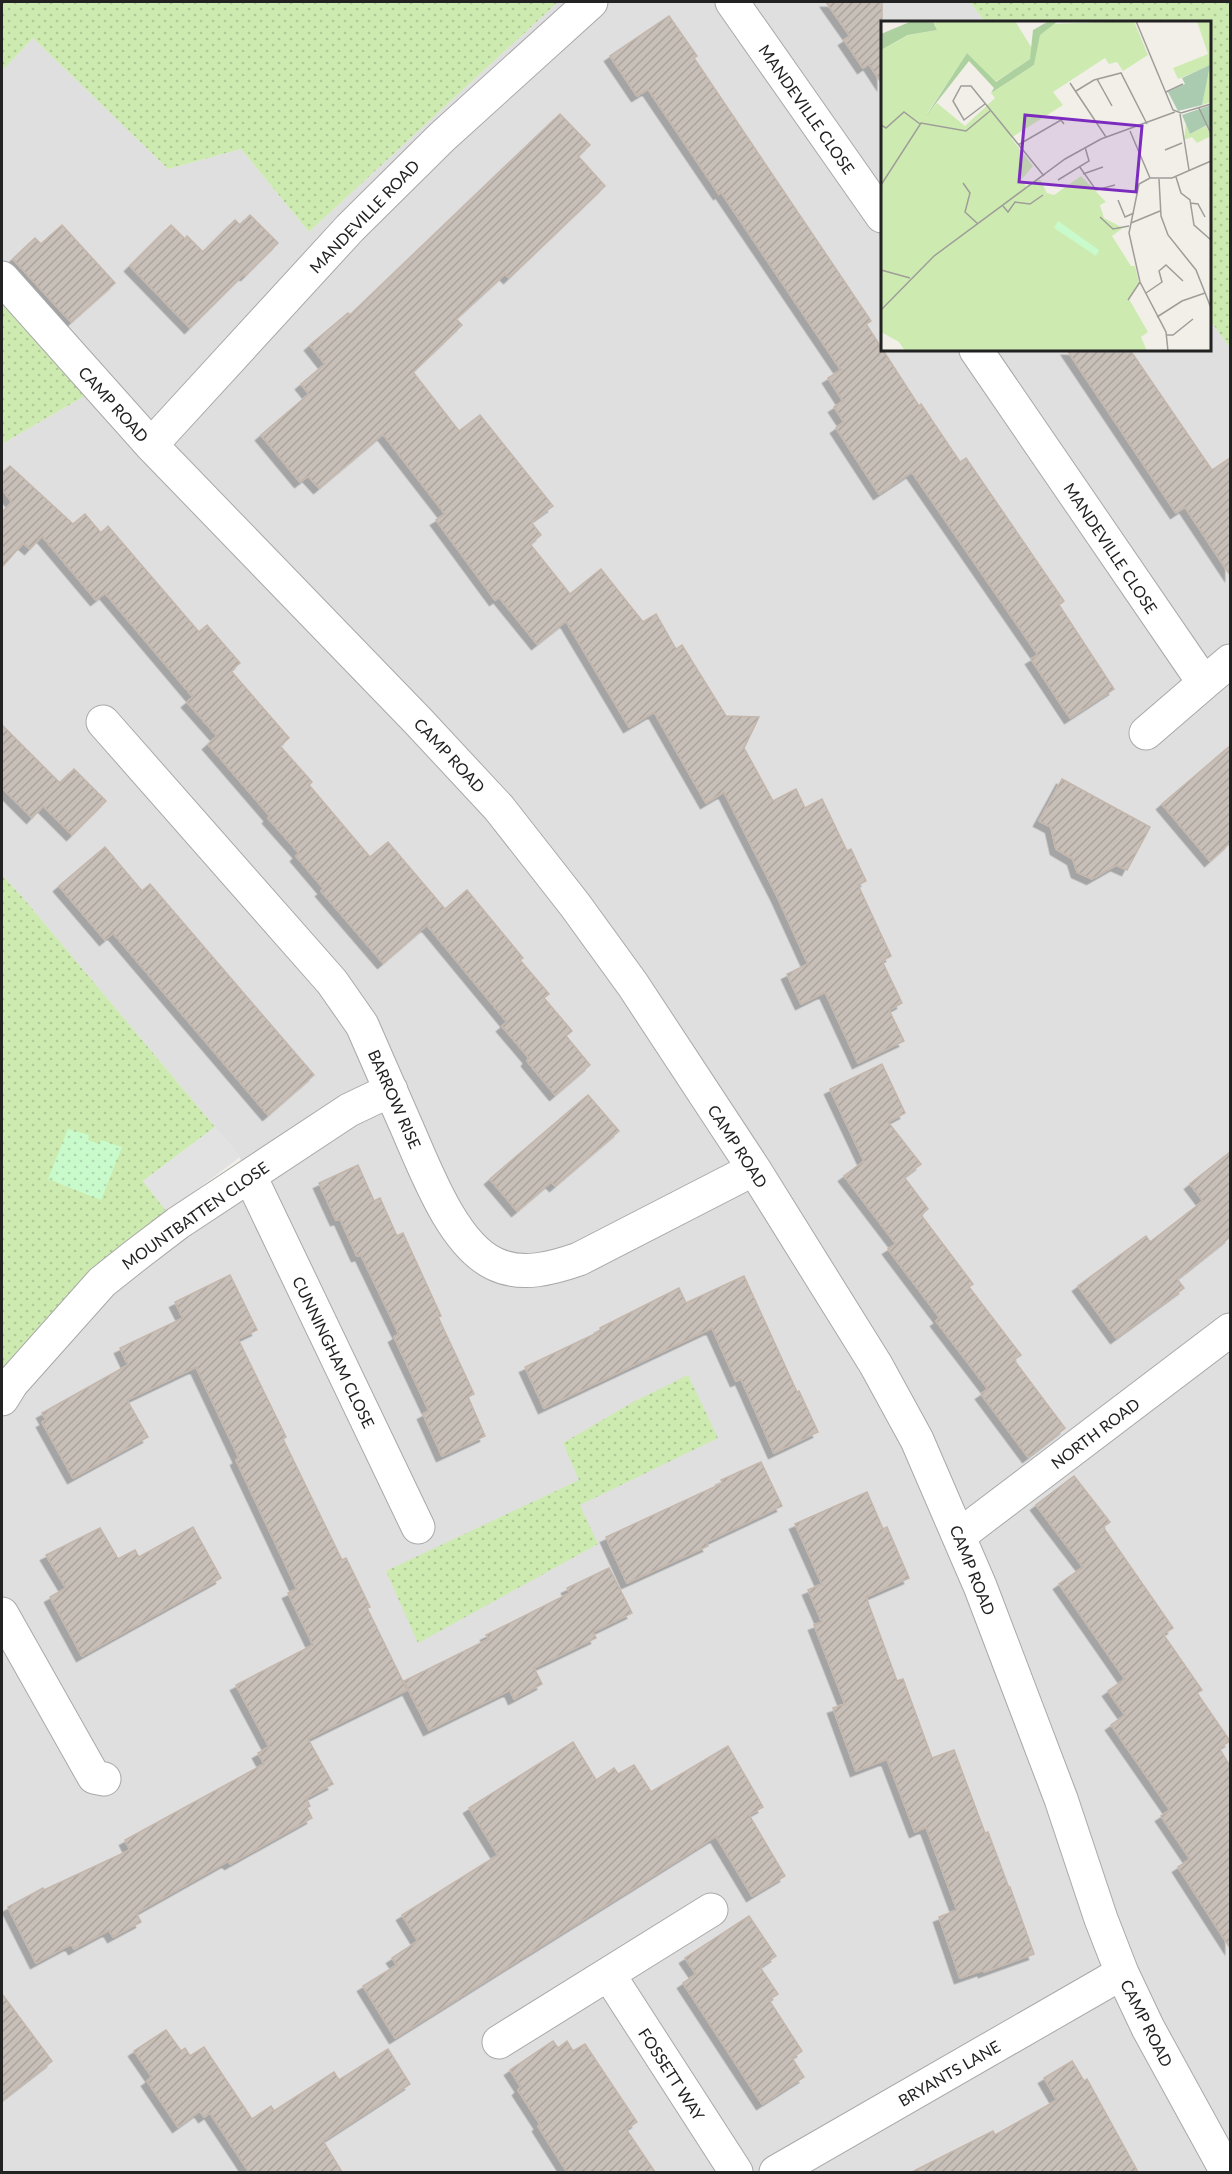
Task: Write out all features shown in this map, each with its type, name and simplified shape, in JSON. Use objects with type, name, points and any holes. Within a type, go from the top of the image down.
[{"type":"street","name":"MANDEVILLE ROAD","points":[[151,445],[350,228],[442,137],[591,2]]},
{"type":"street","name":"MANDEVILLE CLOSE","points":[[732,2],[881,215]]},
{"type":"street","name":"CAMP ROAD","points":[[2,278],[151,445],[499,808],[575,905],[633,985],[754,1169],[876,1365],[916,1440],[960,1535],[1061,1799],[1101,1919],[1122,1972],[1148,2028],[1227,2172]]},
{"type":"street","name":"MANDEVILLE CLOSE","points":[[977,351],[1204,683]]},
{"type":"street","points":[[1146,733],[1230,661]]},
{"type":"street","name":"BARROW RISE","points":[[103,722],[332,982],[362,1025],[448,1215],[477,1252],[493,1264],[510,1270],[533,1271],[557,1267],[579,1259],[754,1169]]},
{"type":"street","name":"MOUNTBATTEN CLOSE","points":[[2,1399],[12,1383],[102,1282],[178,1223],[349,1110],[391,1090]]},
{"type":"street","name":"CUNNINGHAM CLOSE","points":[[250,1176],[418,1527]]},
{"type":"street","name":"NORTH ROAD","points":[[960,1535],[1230,1330]]},
{"type":"street","points":[[2,1614],[94,1776],[104,1779]]},
{"type":"street","points":[[499,2042],[711,1910]]},
{"type":"street","name":"BRYANTS LANE","points":[[776,2172],[1122,1972]]},
{"type":"street","name":"FOSSETT WAY","points":[[609,1975],[736,2172]]},
{"type":"shaded area","points":[[558,2],[970,2],[985,21],[881,21],[881,351],[1211,351],[1211,321],[1230,348],[1230,2172],[2,2172],[2,1417],[4,1409],[98,1298],[245,1190],[240,1157],[2,875],[2,444],[95,390],[2,285],[2,71],[33,38],[168,169],[241,149],[309,232]]},
{"type":"shaded area","points":[[215,1127],[240,1157],[167,1212],[143,1181]]},
{"type":"green space","points":[[2,2],[558,2],[309,232],[241,149],[168,169],[33,38],[2,71]]},
{"type":"green space","points":[[970,2],[1230,2],[1230,348],[1211,321],[1211,21],[984,21]]},
{"type":"green space","points":[[2,285],[95,390],[2,444]]},
{"type":"green space","points":[[2,875],[215,1127],[143,1181],[167,1212],[135,1235],[77,1295],[2,1379]]},
{"type":"green space","points":[[68,1129],[89,1135],[88,1140],[99,1144],[101,1140],[122,1147],[101,1200],[48,1179]]},
{"type":"green space","points":[[688,1375],[718,1438],[580,1505],[598,1544],[418,1643],[386,1571],[579,1480],[563,1443],[635,1401]]},
{"type":"building","points":[[826,2],[882,2],[881,82],[869,64],[863,68],[844,40],[850,36]]},
{"type":"building","points":[[669,16],[697,56],[694,58],[871,321],[866,324],[881,347],[881,351],[883,351],[919,406],[921,404],[960,462],[966,458],[1064,601],[1059,605],[1114,689],[1070,718],[1031,659],[1038,655],[912,472],[879,494],[836,428],[844,422],[834,407],[843,401],[828,378],[841,370],[721,192],[719,194],[648,89],[637,96],[610,56]]},
{"type":"building","points":[[560,114],[590,145],[578,156],[605,186],[509,278],[505,274],[456,319],[462,325],[413,372],[459,431],[480,415],[553,506],[531,522],[541,535],[530,544],[570,594],[601,569],[643,622],[656,614],[676,649],[682,645],[726,716],[759,717],[744,748],[773,801],[796,789],[805,808],[822,799],[847,851],[851,849],[866,881],[858,885],[891,956],[882,961],[902,1003],[889,1010],[904,1041],[858,1063],[825,992],[801,1004],[787,974],[808,964],[777,896],[724,792],[706,803],[654,712],[629,727],[566,621],[537,644],[499,597],[495,600],[436,520],[445,514],[383,434],[319,488],[308,476],[300,482],[261,435],[309,394],[301,384],[325,364],[310,345],[348,313],[350,315]]},
{"type":"building","points":[[250,215],[278,243],[190,328],[130,266],[171,225],[185,239],[187,236],[203,252],[235,220],[240,225]]},
{"type":"building","points":[[62,225],[115,283],[71,322],[13,259],[35,238],[41,244]]},
{"type":"building","points":[[1068,351],[1131,351],[1212,470],[1230,458],[1230,575],[1185,507],[1176,513]]},
{"type":"building","points":[[10,466],[73,524],[85,514],[101,533],[108,526],[199,632],[207,625],[240,663],[231,671],[289,738],[280,746],[312,782],[309,785],[370,857],[388,842],[445,909],[467,890],[523,958],[520,960],[549,994],[544,998],[572,1031],[566,1036],[590,1065],[555,1095],[527,1061],[529,1058],[502,1026],[507,1022],[427,925],[383,963],[321,891],[324,889],[296,856],[299,853],[268,818],[270,816],[208,744],[217,736],[187,702],[193,697],[105,593],[96,600],[42,536],[30,549],[23,543],[2,567],[2,513],[12,502],[2,489],[2,473]]},
{"type":"building","points":[[2,725],[60,783],[74,769],[106,801],[72,835],[43,806],[32,818],[2,788]]},
{"type":"building","points":[[1230,746],[1230,843],[1210,861],[1162,804]]},
{"type":"building","points":[[1062,779],[1150,827],[1127,870],[1116,865],[1092,879],[1077,872],[1073,859],[1056,849],[1051,827],[1039,821]]},
{"type":"building","points":[[105,847],[142,891],[150,884],[314,1075],[268,1115],[113,933],[105,940],[59,886]]},
{"type":"building","points":[[882,1064],[905,1113],[888,1122],[921,1164],[904,1177],[928,1209],[921,1215],[973,1284],[969,1287],[1021,1355],[1014,1360],[1065,1428],[1028,1457],[981,1394],[988,1389],[936,1321],[940,1318],[888,1249],[896,1244],[844,1176],[864,1161],[830,1089]]},
{"type":"building","points":[[588,1095],[619,1131],[555,1186],[551,1182],[517,1211],[490,1179]]},
{"type":"building","points":[[1230,1152],[1230,1237],[1177,1279],[1184,1288],[1116,1338],[1078,1286],[1146,1236],[1150,1242],[1203,1201],[1190,1184]]},
{"type":"building","points":[[358,1165],[374,1201],[380,1198],[397,1236],[403,1233],[441,1316],[438,1317],[474,1394],[468,1397],[485,1436],[442,1456],[423,1414],[429,1411],[394,1337],[399,1334],[361,1255],[357,1256],[340,1219],[336,1220],[319,1183]]},
{"type":"building","points":[[230,1275],[257,1330],[238,1339],[286,1437],[283,1439],[342,1560],[346,1558],[370,1607],[367,1608],[407,1690],[308,1739],[333,1784],[306,1798],[310,1806],[307,1808],[312,1818],[230,1864],[228,1861],[136,1913],[141,1922],[113,1937],[109,1930],[74,1949],[71,1944],[36,1963],[8,1907],[43,1888],[44,1890],[130,1850],[125,1840],[264,1764],[258,1753],[269,1747],[236,1685],[313,1645],[288,1593],[297,1589],[236,1460],[239,1458],[196,1367],[127,1400],[148,1437],[73,1478],[42,1422],[46,1420],[42,1413],[128,1365],[120,1348],[183,1318],[175,1302]]},
{"type":"building","points":[[744,1276],[797,1392],[799,1391],[818,1432],[774,1453],[741,1379],[736,1381],[712,1328],[544,1408],[525,1367],[601,1331],[600,1328],[679,1288],[686,1303]]},
{"type":"building","points":[[761,1462],[782,1506],[706,1542],[708,1546],[627,1583],[606,1537],[723,1483],[721,1480]]},
{"type":"building","points":[[1074,1476],[1110,1522],[1103,1527],[1173,1628],[1163,1634],[1202,1690],[1197,1693],[1230,1741],[1219,1748],[1230,1766],[1230,1948],[1178,1867],[1190,1859],[1161,1816],[1170,1810],[1111,1725],[1125,1715],[1108,1691],[1125,1679],[1059,1584],[1083,1567],[1036,1505]]},
{"type":"building","points":[[867,1492],[883,1529],[887,1527],[909,1578],[866,1597],[897,1681],[903,1679],[932,1758],[954,1750],[985,1833],[988,1832],[1010,1887],[1034,1954],[960,1978],[939,1917],[957,1910],[926,1827],[915,1832],[887,1759],[856,1771],[833,1708],[845,1704],[814,1625],[822,1622],[808,1590],[822,1584],[795,1524]]},
{"type":"building","points":[[193,1527],[221,1578],[82,1656],[50,1597],[66,1588],[46,1555],[100,1528],[118,1559],[135,1550],[139,1557]]},
{"type":"building","points":[[609,1568],[632,1613],[593,1632],[596,1638],[534,1668],[542,1684],[514,1699],[510,1690],[429,1730],[404,1681],[489,1639],[486,1635],[570,1593],[567,1588]]},
{"type":"building","points":[[573,1742],[596,1780],[614,1768],[618,1774],[634,1765],[651,1792],[728,1746],[763,1807],[749,1815],[785,1876],[752,1896],[716,1836],[395,2038],[363,1986],[397,1965],[392,1958],[418,1941],[402,1915],[498,1855],[469,1808]]},
{"type":"building","points":[[749,1916],[776,1956],[760,1967],[778,1994],[769,2000],[802,2051],[792,2058],[804,2077],[762,2104],[683,1983],[696,1974],[685,1958]]},
{"type":"building","points":[[2,1994],[52,2061],[2,2100]]},
{"type":"building","points":[[166,2030],[181,2051],[185,2048],[190,2056],[204,2047],[252,2119],[271,2106],[274,2111],[334,2072],[339,2080],[388,2049],[410,2084],[323,2141],[342,2172],[249,2172],[210,2113],[204,2117],[200,2111],[178,2127],[147,2081],[152,2077],[134,2051]]},
{"type":"building","points":[[553,2041],[558,2048],[567,2041],[573,2051],[585,2044],[637,2122],[626,2129],[655,2172],[567,2172],[538,2126],[540,2124],[518,2090],[521,2087],[510,2070]]},
{"type":"building","points":[[1072,2061],[1084,2081],[1087,2079],[1138,2172],[912,2172],[993,2131],[995,2135],[1057,2100],[1044,2078]]}]
